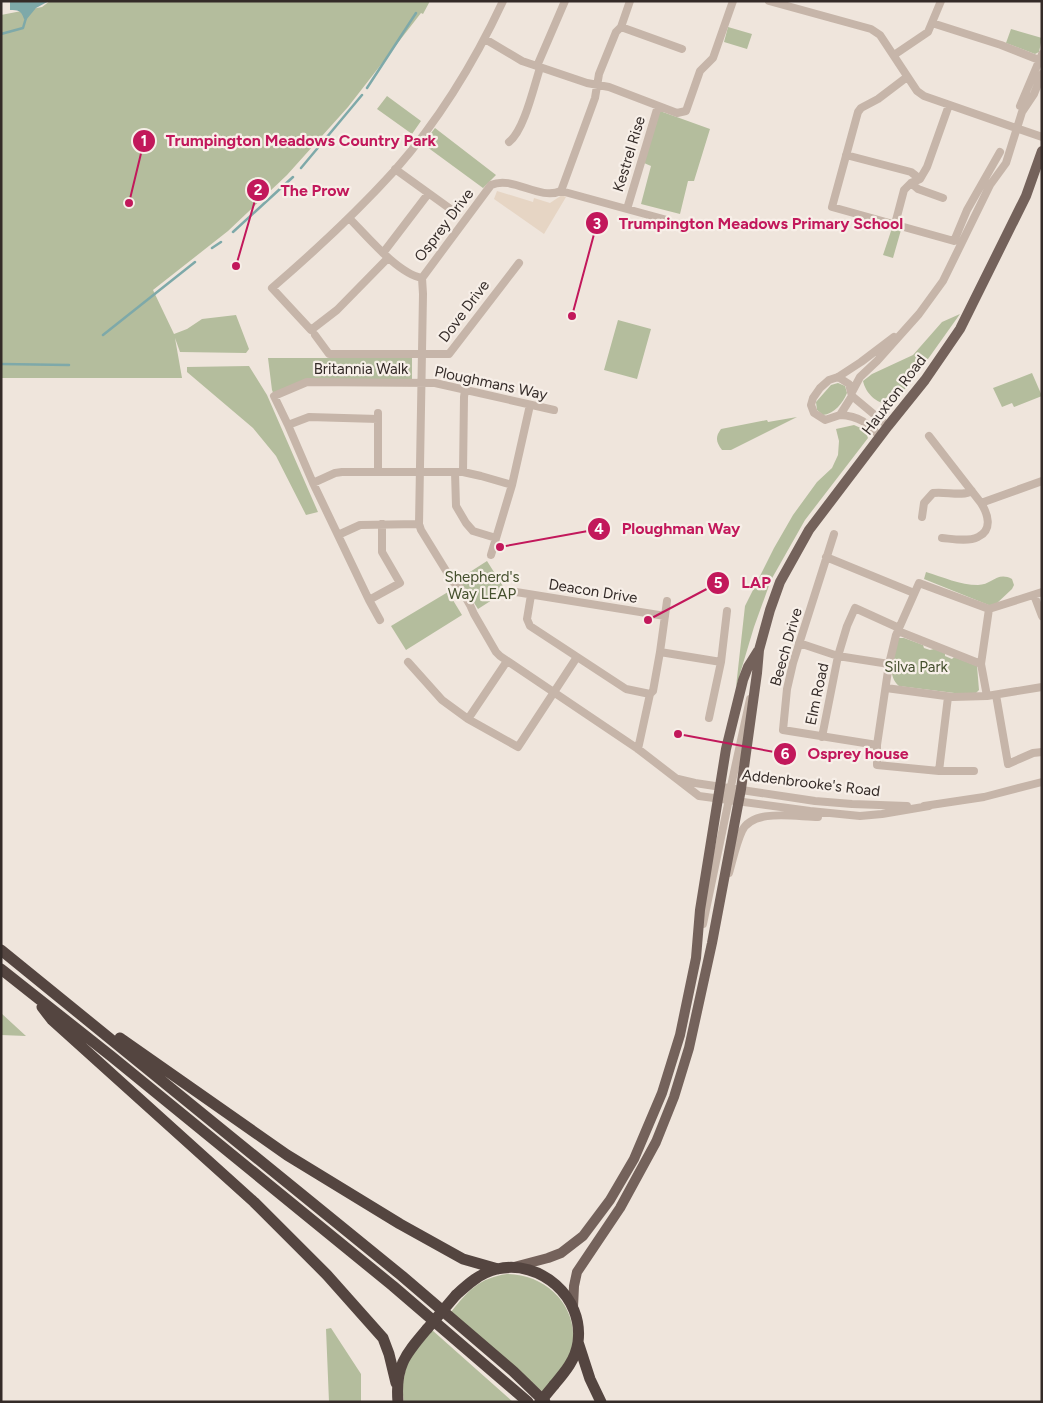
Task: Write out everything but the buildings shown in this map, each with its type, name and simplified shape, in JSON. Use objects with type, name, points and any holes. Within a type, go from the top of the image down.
[{"type":"highway","points":[[1,950],[402,1276],[514,1372],[546,1402]]},
{"type":"highway","points":[[1,968],[393,1286],[528,1402]]},
{"type":"highway","points":[[32,994],[52,1020],[254,1202],[327,1275],[383,1338],[396,1383],[398,1402]]},
{"type":"highway","points":[[88,1020],[126,1042],[288,1155],[392,1219],[463,1259],[498,1269]]},
{"type":"highway","points":[[396,1383],[403,1360],[426,1329],[456,1296],[474,1279],[498,1269],[513,1267],[527,1269],[548,1278],[565,1293],[573,1307],[578,1328],[578,1342],[574,1356],[567,1369],[540,1402]]},
{"type":"highway","points":[[578,1342],[590,1379],[601,1402]]},
{"type":"main road","name":"Hauxton Road","points":[[759,650],[770,610],[788,567],[809,530],[925,380],[960,329],[1026,196],[1042,150]]},
{"type":"main road","points":[[513,1267],[548,1258],[571,1246],[583,1236],[610,1200],[634,1159],[662,1093],[680,1035],[696,958],[700,910],[723,793],[757,673],[759,650]]},
{"type":"main road","points":[[723,793],[726,749],[748,667],[759,650]]},
{"type":"main road","points":[[573,1307],[577,1272],[629,1193],[656,1142],[666,1118],[691,1040],[717,915],[733,800],[723,793]]},
{"type":"street","points":[[428,194],[385,255],[337,310],[311,330],[272,288],[349,218],[396,169],[434,119],[485,39],[503,1]]},
{"type":"street","points":[[509,142],[514,138],[526,114],[538,67],[565,1]]},
{"type":"street","points":[[561,191],[595,98],[599,74],[616,32],[621,27],[630,1]]},
{"type":"street","points":[[485,39],[522,61],[587,84],[609,87],[678,114],[686,111],[700,71],[713,58],[732,1]]},
{"type":"street","points":[[769,1],[871,29],[880,35],[917,91],[924,96],[1042,137]]},
{"type":"street","points":[[894,56],[928,32],[941,1]]},
{"type":"street","points":[[932,23],[1040,57],[1020,106]]},
{"type":"street","points":[[621,27],[682,49]]},
{"type":"street","points":[[840,415],[860,377],[919,314],[952,263],[990,185],[1006,163],[1013,146],[1022,112],[1034,94],[1042,74]]},
{"type":"street","points":[[907,77],[878,99],[861,108],[858,112],[832,207],[954,240],[967,210],[1000,152]]},
{"type":"street","points":[[895,224],[904,190],[911,183],[920,179],[927,167],[949,105]]},
{"type":"street","name":"Kestrel Rise","points":[[627,209],[658,106]]},
{"type":"street","points":[[846,155],[911,172],[920,179]]},
{"type":"street","points":[[396,169],[456,213]]},
{"type":"street","name":"Osprey Drive","points":[[561,191],[552,195],[502,182],[491,185],[422,278],[419,524],[453,582],[459,586],[496,652],[638,749],[696,794],[723,793]]},
{"type":"street","points":[[911,183],[918,189],[943,198]]},
{"type":"street","name":"Kestrel Rise","points":[[561,191],[667,220]]},
{"type":"street","points":[[349,218],[385,255],[415,277],[422,278]]},
{"type":"street","name":"Dove Drive","points":[[421,354],[449,354],[519,263]]},
{"type":"street","points":[[880,437],[871,426],[853,416],[840,415],[825,420],[814,413],[811,405],[813,398],[820,388],[829,380],[838,377],[903,330]]},
{"type":"street","points":[[315,335],[329,354],[421,354]]},
{"type":"street","points":[[838,377],[849,384],[852,394],[888,426]]},
{"type":"street","name":"Britannia Walk","points":[[288,425],[274,396],[307,382],[422,383]]},
{"type":"street","name":"Ploughmans Way","points":[[422,383],[435,383],[554,410]]},
{"type":"street","points":[[465,390],[459,472],[454,497],[456,506],[473,531],[496,538]]},
{"type":"street","points":[[491,555],[512,486],[530,404]]},
{"type":"street","points":[[378,471],[378,416],[309,417],[288,425],[313,483],[380,620]]},
{"type":"street","points":[[929,436],[981,503],[986,511],[988,520],[985,532],[978,538],[967,540],[942,538]]},
{"type":"street","points":[[313,483],[335,473],[378,471],[459,472],[482,476],[512,486]]},
{"type":"street","points":[[981,503],[1042,481]]},
{"type":"street","points":[[922,517],[924,503],[933,493],[968,494],[972,491]]},
{"type":"street","points":[[369,600],[400,582],[382,552],[382,524]]},
{"type":"street","points":[[338,535],[360,525],[419,524]]},
{"type":"street","name":"Beech Drive","points":[[834,534],[799,643],[787,689],[783,730],[877,745]]},
{"type":"street","points":[[826,556],[914,594]]},
{"type":"street","points":[[974,771],[939,771],[877,765],[877,745],[889,664],[899,629],[918,583],[989,609],[1042,592]]},
{"type":"street","name":"Deacon Drive","points":[[516,592],[665,616]]},
{"type":"street","points":[[531,595],[527,618],[530,626],[626,689],[650,694]]},
{"type":"street","points":[[1034,595],[1042,616]]},
{"type":"street","points":[[638,749],[650,694],[653,691],[667,602]]},
{"type":"street","points":[[838,656],[847,626],[855,608],[981,664]]},
{"type":"street","points":[[989,609],[981,664],[992,695],[1008,764],[1042,752]]},
{"type":"street","points":[[708,718],[721,662],[727,610]]},
{"type":"street","name":"Elm Road","points":[[799,643],[838,656],[889,664]]},
{"type":"street","points":[[660,652],[721,662]]},
{"type":"street","name":"Elm Road","points":[[822,737],[838,656]]},
{"type":"street","points":[[408,662],[422,680],[442,700],[468,719],[518,747],[577,657]]},
{"type":"street","points":[[468,719],[507,661]]},
{"type":"street","points":[[886,688],[948,696],[992,695],[1042,686]]},
{"type":"street","points":[[939,771],[948,696]]},
{"type":"street","points":[[676,778],[723,793]]},
{"type":"street","name":"Addenbrooke's Road","points":[[723,793],[733,800],[860,816],[984,797],[1042,782]]},
{"type":"street","name":"Addenbrooke's Road","points":[[723,793],[852,804],[928,806]]},
{"type":"street","points":[[696,958],[733,800]]},
{"type":"street","points":[[717,915],[740,836],[750,822],[764,816],[860,816]]},
{"type":"green space","points":[[50,1],[430,1],[423,14],[421,13],[348,107],[287,175],[228,231],[153,290],[174,334],[187,329],[202,319],[236,315],[249,349],[246,353],[180,352],[175,338],[182,378],[1,378],[1,15],[42,7]]},
{"type":"green space","points":[[728,27],[752,34],[747,49],[724,42]]},
{"type":"green space","points":[[1011,29],[1042,38],[1039,52],[1035,54],[1006,43]]},
{"type":"green space","points":[[387,96],[421,121],[412,134],[377,109]]},
{"type":"green space","points":[[660,111],[710,129],[694,181],[688,181],[680,214],[641,204],[651,166],[644,163]]},
{"type":"green space","points":[[435,128],[496,175],[483,188],[423,144]]},
{"type":"green space","points":[[892,228],[901,230],[893,258],[883,255]]},
{"type":"green space","points":[[960,314],[894,403],[884,403],[870,395],[863,381],[872,374],[913,355],[942,322]]},
{"type":"green space","points":[[618,320],[651,329],[637,379],[604,370]]},
{"type":"green space","points":[[268,358],[412,358],[412,380],[305,381],[274,395]]},
{"type":"green space","points":[[249,366],[267,395],[318,512],[306,515],[276,456],[253,428],[187,372],[187,367]]},
{"type":"green space","points":[[1032,373],[1042,396],[1014,407],[1012,403],[1002,407],[993,388]]},
{"type":"green space","points":[[838,383],[845,386],[847,393],[841,404],[823,415],[817,410],[816,402],[831,385]]},
{"type":"green space","points":[[797,417],[731,450],[722,450],[717,442],[721,429],[767,420],[768,422]]},
{"type":"green space","points":[[854,425],[865,430],[868,438],[805,520],[771,580],[754,627],[736,687],[745,606],[793,515],[817,482],[832,468],[838,455],[839,441],[836,429]]},
{"type":"green space","name":"Shepherd's Way LEAP","points":[[487,561],[506,591],[478,609],[459,579]]},
{"type":"green space","points":[[926,572],[971,585],[987,583],[998,577],[1007,577],[1012,579],[1014,585],[995,605],[991,606],[924,579]]},
{"type":"green space","points":[[448,592],[462,615],[406,650],[391,626]]},
{"type":"green space","name":"Silva Park","points":[[898,638],[904,638],[923,645],[924,648],[945,653],[945,656],[952,659],[954,657],[977,666],[979,690],[975,694],[970,695],[899,686],[895,682],[892,670]]},
{"type":"green space","points":[[1,1013],[26,1036],[1,1035]]},
{"type":"green space","points":[[507,1274],[523,1276],[538,1281],[562,1301],[569,1314],[573,1329],[572,1345],[567,1362],[543,1392],[451,1312],[481,1282]]},
{"type":"green space","points":[[331,1328],[361,1374],[361,1402],[329,1402],[326,1329]]},
{"type":"green space","points":[[432,1330],[513,1402],[404,1402],[402,1388],[407,1362]]},
{"type":"shaded area","points":[[497,191],[533,202],[534,198],[550,203],[562,195],[566,197],[544,234],[494,199]]},
{"type":"water","points":[[10,1],[49,1],[36,8],[26,20],[19,11],[10,10]]},
{"type":"waterway","points":[[367,88],[416,13]]},
{"type":"waterway","points":[[1,34],[23,28],[26,18]]},
{"type":"waterway","points":[[301,168],[362,95]]},
{"type":"waterway","points":[[233,232],[293,177]]},
{"type":"waterway","points":[[212,248],[221,242]]},
{"type":"waterway","points":[[103,335],[195,262]]},
{"type":"waterway","points":[[1,364],[69,365]]},
{"type":"place","name":"Trumpington Meadows Country Park","points":[[129,203]]},
{"type":"place","name":"The Prow","points":[[236,266]]},
{"type":"place","name":"Trumpington Meadows Primary School","points":[[572,316]]},
{"type":"place","name":"Ploughman Way","points":[[500,547]]},
{"type":"place","name":"LAP","points":[[648,620]]},
{"type":"place","name":"Osprey house","points":[[678,734]]}]
